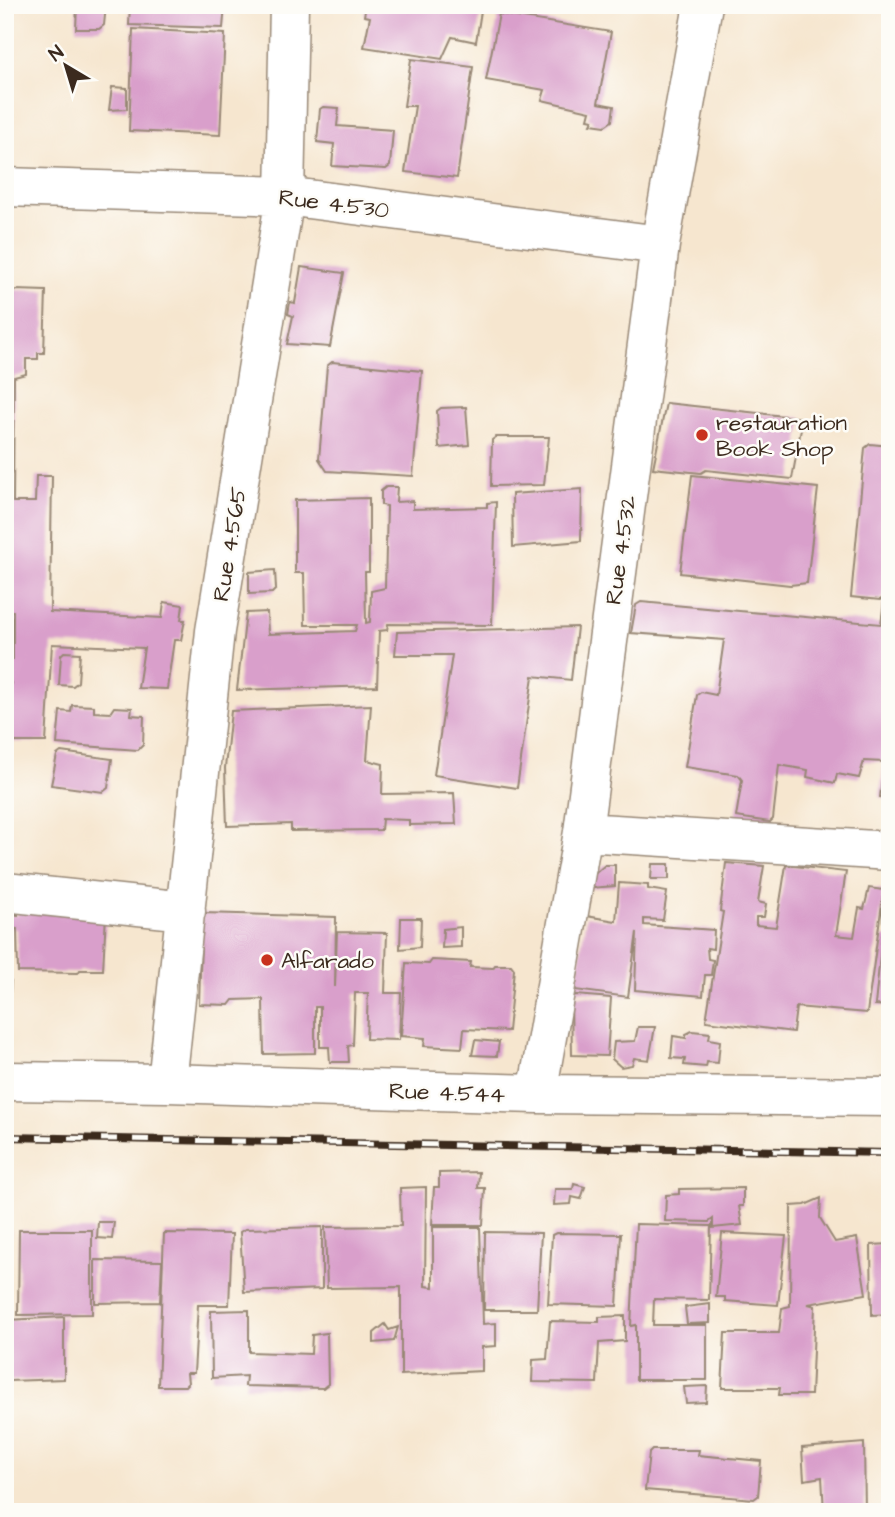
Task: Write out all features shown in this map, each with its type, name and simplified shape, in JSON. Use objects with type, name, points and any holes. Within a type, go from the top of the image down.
[{"type":"street","name":"Rue 4.565","points":[[167,1083],[215,631],[285,196],[289,5]]},
{"type":"street","name":"Rue 4.532","points":[[537,1094],[583,832],[660,245],[703,5]]},
{"type":"street","name":"Rue 4.530","points":[[5,187],[285,196],[660,245]]},
{"type":"street","points":[[583,832],[890,851]]},
{"type":"street","points":[[5,892],[186,911]]},
{"type":"street","name":"Rue 4.544","points":[[5,1081],[537,1094],[890,1097]]},
{"type":"building","points":[[77,5],[106,5],[104,25],[99,29],[76,29]]},
{"type":"building","points":[[130,5],[225,5],[223,28],[129,25]]},
{"type":"building","points":[[366,5],[482,5],[476,42],[452,37],[442,59],[364,47],[370,17],[364,16]]},
{"type":"building","points":[[499,14],[611,32],[598,103],[614,106],[612,121],[605,126],[591,124],[593,120],[588,119],[590,111],[542,100],[545,90],[486,80]]},
{"type":"building","points":[[133,29],[225,34],[220,135],[129,131]]},
{"type":"building","points":[[411,59],[473,67],[457,178],[405,172],[415,106],[404,106]]},
{"type":"building","points":[[112,87],[127,88],[127,109],[109,110]]},
{"type":"building","points":[[339,108],[337,126],[393,130],[390,166],[386,169],[332,166],[334,144],[317,142],[320,109]]},
{"type":"building","points":[[301,267],[344,273],[330,347],[287,344],[293,316],[288,314],[290,302],[295,303]]},
{"type":"building","points":[[16,290],[46,291],[44,353],[38,353],[38,359],[26,359],[26,374],[14,377],[13,502],[35,502],[36,476],[52,476],[50,612],[162,618],[164,602],[183,605],[181,620],[185,620],[181,640],[174,640],[167,689],[138,688],[144,648],[52,644],[46,742],[7,742],[11,683],[5,684],[5,659],[13,659],[13,611],[9,611],[11,592],[5,592],[5,578],[11,578],[11,574],[5,574],[5,344],[11,343],[12,293]]},
{"type":"building","points":[[332,362],[422,371],[413,476],[327,471],[319,459],[327,366]]},
{"type":"building","points":[[666,403],[803,418],[792,479],[706,470],[701,473],[653,468]]},
{"type":"building","points":[[466,407],[469,445],[439,448],[437,411],[441,408]]},
{"type":"building","points":[[496,437],[549,437],[544,485],[491,486],[492,440]]},
{"type":"building","points":[[870,444],[890,446],[890,540],[884,597],[880,600],[851,597],[865,448]]},
{"type":"building","points":[[692,475],[818,488],[807,583],[790,585],[680,573]]},
{"type":"building","points":[[386,487],[397,487],[396,502],[413,501],[413,509],[487,507],[487,503],[496,502],[492,625],[388,624],[387,630],[379,631],[377,686],[237,690],[246,613],[267,612],[268,634],[355,631],[357,625],[305,625],[304,573],[295,573],[295,500],[369,498],[369,572],[365,572],[366,623],[370,622],[371,591],[385,588],[387,506],[381,505],[381,491]]},
{"type":"building","points":[[582,489],[581,541],[513,547],[512,494]]},
{"type":"building","points":[[275,570],[276,589],[272,593],[249,594],[249,572]]},
{"type":"building","points":[[890,596],[890,798],[880,797],[884,762],[864,761],[859,778],[837,774],[835,783],[807,777],[808,770],[779,765],[773,819],[770,822],[736,817],[742,780],[738,775],[685,767],[697,695],[701,692],[716,695],[724,640],[631,633],[636,605],[641,602],[881,624],[884,601]]},
{"type":"building","points":[[577,627],[571,680],[533,676],[517,788],[434,775],[452,655],[395,655],[397,632]]},
{"type":"building","points":[[64,652],[80,653],[78,682],[73,686],[59,685],[61,655]]},
{"type":"building","points":[[72,705],[94,706],[94,712],[110,713],[114,707],[132,708],[131,715],[144,716],[143,745],[138,750],[57,744],[60,711],[71,712]]},
{"type":"building","points":[[371,705],[367,760],[383,764],[382,794],[454,793],[456,824],[409,825],[409,820],[382,819],[381,830],[291,831],[291,824],[227,826],[225,768],[231,711]]},
{"type":"building","points":[[61,752],[112,759],[108,788],[103,792],[51,785],[57,755]]},
{"type":"building","points":[[726,863],[764,866],[758,902],[766,904],[764,917],[756,917],[756,925],[776,927],[786,865],[846,872],[836,935],[854,937],[859,908],[864,909],[869,888],[884,890],[882,902],[890,899],[890,921],[883,921],[882,903],[867,1013],[796,1007],[793,1032],[706,1021],[723,912],[720,911]]},
{"type":"building","points":[[652,864],[669,864],[669,879],[651,879]]},
{"type":"building","points":[[605,865],[615,865],[615,886],[590,888],[591,877]]},
{"type":"building","points":[[619,883],[648,885],[648,889],[667,892],[663,920],[644,919],[644,925],[714,930],[713,949],[707,948],[708,959],[713,960],[711,975],[705,975],[703,996],[635,990],[637,932],[628,997],[575,990],[586,916],[616,921]]},
{"type":"building","points":[[18,911],[106,914],[103,970],[80,970],[78,973],[18,972],[17,929],[5,928],[5,915],[18,915]]},
{"type":"building","name":"Alfarado","points":[[202,913],[336,917],[335,987],[337,932],[387,933],[385,993],[401,993],[399,1040],[366,1039],[368,993],[355,993],[353,1045],[348,1046],[349,1062],[330,1062],[329,1047],[320,1047],[320,1007],[315,1007],[315,1053],[264,1054],[263,999],[233,1000],[229,1005],[199,1004]]},
{"type":"building","points":[[401,918],[421,918],[420,947],[400,949]]},
{"type":"building","points":[[461,927],[461,947],[442,948],[443,929]]},
{"type":"building","points":[[882,936],[890,937],[890,1006],[875,1005]]},
{"type":"building","points":[[432,960],[471,962],[470,967],[493,968],[495,965],[511,965],[514,969],[508,1031],[464,1029],[462,1048],[424,1046],[425,1038],[401,1036],[406,963],[429,964]]},
{"type":"building","points":[[5,981],[11,981],[7,1032],[5,1032]]},
{"type":"building","points":[[576,995],[611,998],[607,1056],[572,1055],[571,997]]},
{"type":"building","points":[[638,1027],[655,1027],[649,1060],[634,1058],[632,1065],[621,1067],[612,1059],[614,1042],[635,1041]]},
{"type":"building","points":[[692,1031],[710,1033],[709,1039],[720,1041],[718,1063],[707,1062],[706,1067],[684,1065],[685,1059],[671,1058],[673,1036],[686,1038],[686,1034]]},
{"type":"building","points":[[475,1040],[499,1042],[497,1056],[472,1055]]},
{"type":"building","points":[[479,1172],[478,1188],[485,1188],[483,1225],[432,1225],[434,1187],[439,1187],[439,1173]]},
{"type":"building","points":[[574,1184],[585,1187],[581,1199],[572,1197],[571,1204],[554,1205],[555,1189],[573,1189]]},
{"type":"building","points":[[426,1187],[425,1286],[433,1287],[433,1227],[480,1227],[483,1324],[496,1323],[496,1346],[482,1347],[482,1371],[401,1375],[401,1287],[327,1288],[325,1227],[401,1226],[400,1188]]},
{"type":"building","points":[[743,1188],[743,1206],[739,1206],[742,1225],[713,1228],[713,1219],[709,1222],[665,1221],[666,1195],[679,1194],[679,1189]]},
{"type":"building","points":[[821,1198],[820,1218],[835,1242],[857,1238],[866,1294],[808,1304],[815,1306],[811,1395],[779,1395],[780,1388],[722,1388],[725,1333],[779,1333],[782,1308],[790,1306],[791,1206],[805,1205]]},
{"type":"building","points":[[98,1222],[114,1222],[112,1239],[97,1238]]},
{"type":"building","points":[[636,1224],[711,1226],[709,1300],[654,1299],[653,1325],[707,1325],[707,1380],[636,1380],[636,1325],[631,1326]]},
{"type":"building","points":[[322,1227],[322,1289],[244,1292],[240,1232],[245,1229]]},
{"type":"building","points":[[5,1230],[11,1230],[7,1270],[5,1270]]},
{"type":"building","points":[[19,1230],[92,1230],[92,1314],[18,1315]]},
{"type":"building","points":[[485,1232],[541,1233],[537,1310],[484,1310]]},
{"type":"building","points":[[164,1233],[232,1234],[229,1305],[198,1305],[194,1373],[187,1373],[188,1383],[185,1386],[158,1386]]},
{"type":"building","points":[[722,1233],[786,1236],[778,1305],[725,1301],[725,1297],[716,1297]]},
{"type":"building","points":[[621,1234],[617,1306],[548,1304],[552,1235]]},
{"type":"building","points":[[890,1244],[890,1314],[872,1315],[871,1245]]},
{"type":"building","points":[[95,1260],[162,1261],[160,1302],[95,1303]]},
{"type":"building","points":[[710,1304],[710,1323],[687,1324],[685,1307]]},
{"type":"building","points":[[249,1310],[249,1352],[311,1354],[312,1335],[327,1333],[328,1384],[323,1388],[245,1386],[246,1376],[212,1378],[211,1311]]},
{"type":"building","points":[[625,1316],[625,1341],[599,1343],[597,1383],[532,1382],[533,1360],[547,1359],[550,1321],[599,1322],[599,1317]]},
{"type":"building","points":[[64,1317],[64,1379],[9,1381],[8,1320]]},
{"type":"building","points":[[385,1324],[389,1330],[398,1327],[394,1341],[374,1343],[374,1333]]},
{"type":"building","points":[[707,1386],[706,1402],[686,1403],[684,1387]]},
{"type":"building","points":[[864,1443],[865,1511],[824,1512],[822,1477],[804,1480],[802,1448]]},
{"type":"building","points":[[652,1450],[699,1450],[698,1455],[761,1461],[758,1496],[754,1499],[645,1490],[649,1453]]},
{"type":"building","points":[[713,1507],[746,1507],[747,1512],[709,1512]]},
{"type":"railway","points":[[5,1137],[890,1153]]},
{"type":"place","name":"restauration Book Shop","points":[[702,435]]},
{"type":"place","name":"Alfarado","points":[[267,960]]}]
